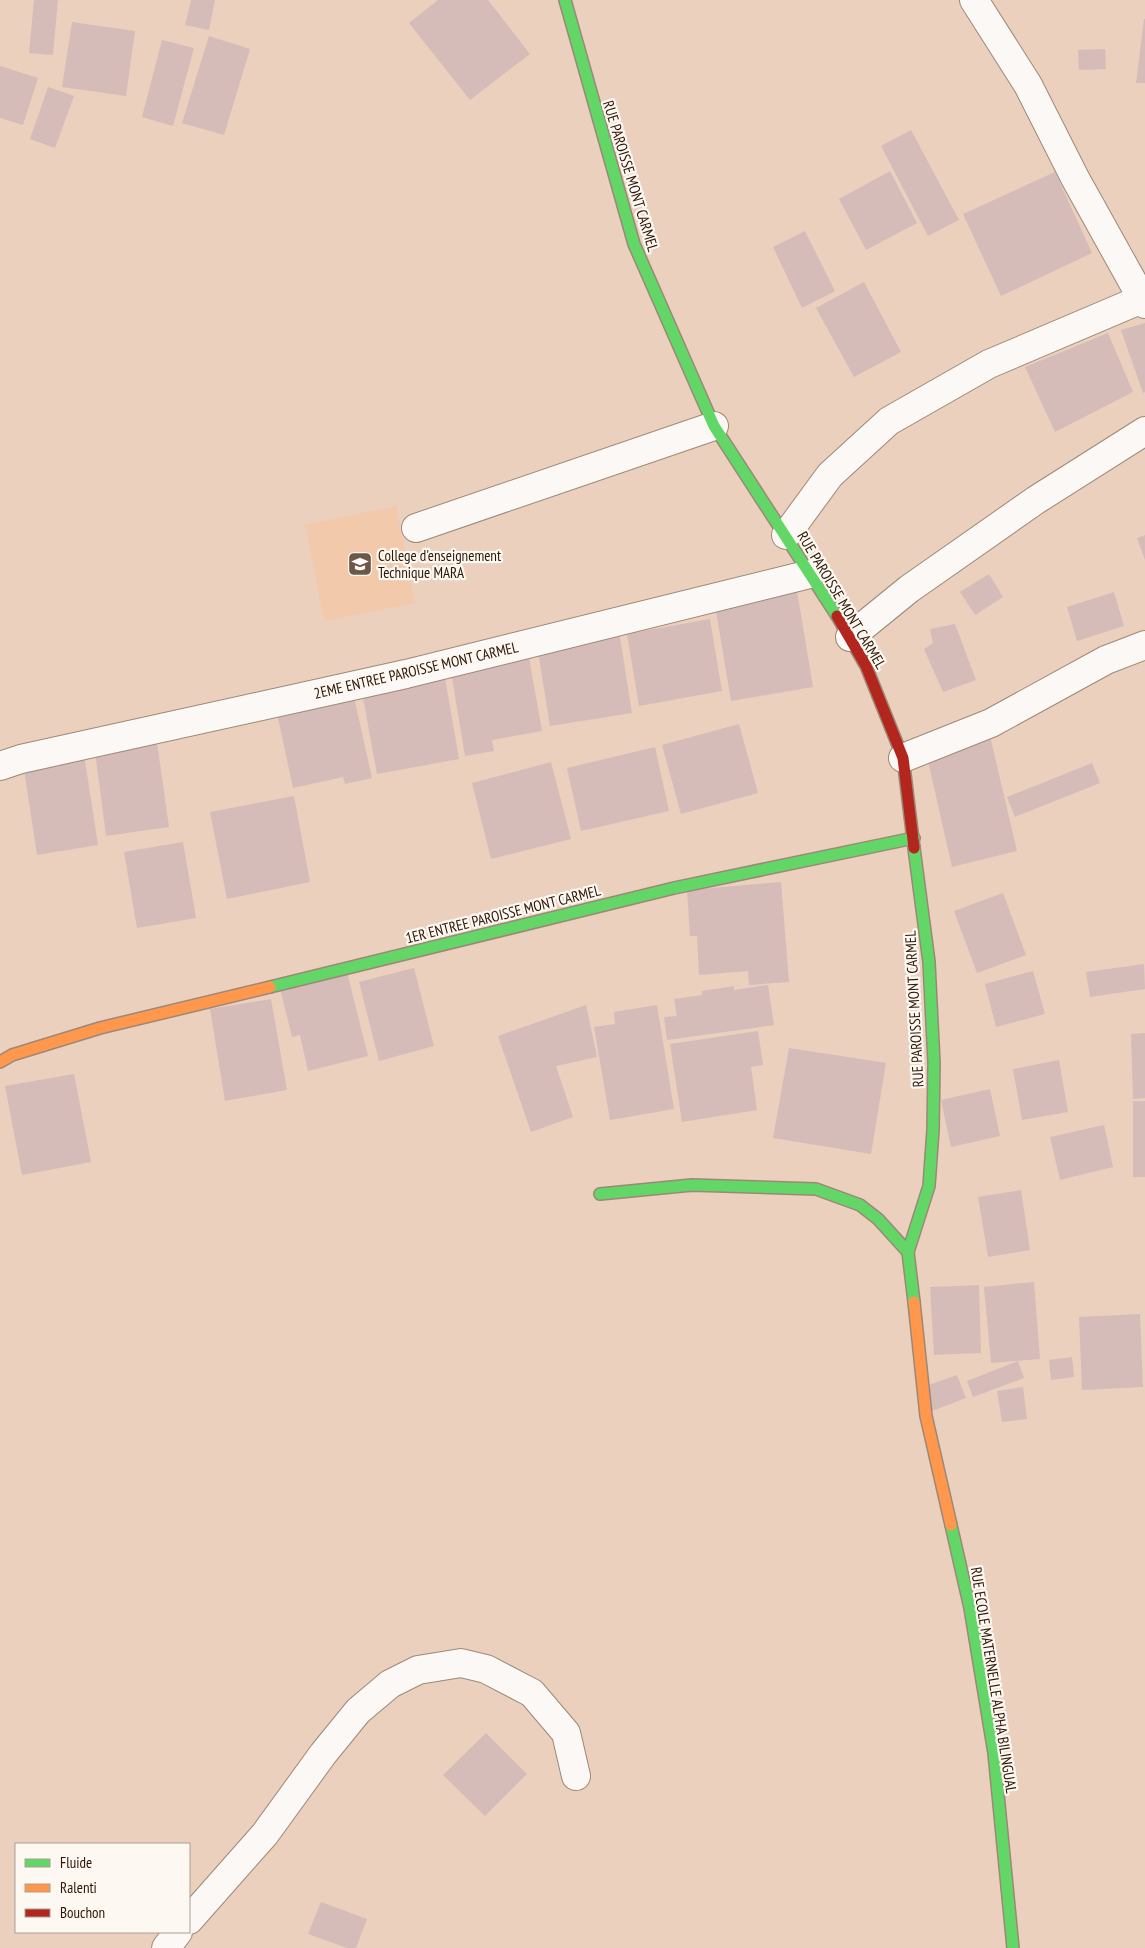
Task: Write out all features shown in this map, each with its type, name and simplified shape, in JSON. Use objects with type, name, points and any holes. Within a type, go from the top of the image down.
[{"type":"street","name":"RUE PAROISSE MONT CARMEL","points":[[565,0],[634,244],[714,426],[850,637],[866,666],[903,758],[929,962],[934,1063],[933,1130],[928,1186],[908,1252]]},
{"type":"street","points":[[786,536],[830,475],[889,421],[989,364],[1143,301],[1075,178],[1028,85],[974,0]]},
{"type":"street","points":[[416,528],[714,426]]},
{"type":"street","points":[[850,637],[909,589],[1036,500],[1145,432]]},
{"type":"street","name":"2EME ENTREE PAROISSE MONT CARMEL","points":[[10,763],[406,674],[810,574]]},
{"type":"street","points":[[903,758],[991,724],[1106,660],[1145,645]]},
{"type":"street","name":"1ER ENTREE PAROISSE MONT CARMEL","points":[[0,1062],[12,1054],[100,1028],[674,888],[914,838]]},
{"type":"street","points":[[600,1194],[692,1184],[816,1189],[860,1205],[885,1226],[908,1252]]},
{"type":"street","name":"RUE ECOLE MATERNELLE ALPHA BILINGUAL","points":[[908,1252],[926,1416],[970,1608],[994,1753],[1013,1948]]},
{"type":"street","points":[[190,1919],[265,1834],[323,1754],[358,1711],[390,1684],[418,1670],[461,1664],[486,1670],[532,1693],[566,1733],[576,1776]]},
{"type":"street","points":[[166,1948],[177,1933]]},
{"type":"shaded area","name":"College d'enseignement Technique MARA","points":[[396,506],[415,603],[324,621],[305,525]]},
{"type":"building","points":[[34,0],[58,0],[53,55],[29,53]]},
{"type":"building","points":[[191,0],[215,0],[209,30],[185,25]]},
{"type":"building","points":[[438,0],[488,0],[530,54],[470,100],[409,23]]},
{"type":"building","points":[[1144,19],[1145,83],[1136,83]]},
{"type":"building","points":[[72,22],[135,31],[126,96],[62,87]]},
{"type":"building","points":[[209,36],[250,49],[224,135],[182,123]]},
{"type":"building","points":[[162,40],[194,48],[173,126],[142,117]]},
{"type":"building","points":[[1105,49],[1106,69],[1079,70],[1078,50]]},
{"type":"building","points":[[0,66],[38,78],[23,125],[0,118]]},
{"type":"building","points":[[48,87],[74,96],[55,148],[30,139]]},
{"type":"building","points":[[911,130],[959,220],[928,236],[881,146]]},
{"type":"building","points":[[890,171],[917,223],[866,250],[839,199]]},
{"type":"building","points":[[1055,172],[1092,253],[1001,296],[963,214]]},
{"type":"building","points":[[805,231],[835,291],[802,308],[773,247]]},
{"type":"building","points":[[864,282],[901,352],[854,377],[816,308]]},
{"type":"building","points":[[1145,323],[1145,392],[1143,393],[1121,330]]},
{"type":"building","points":[[1108,333],[1133,392],[1055,432],[1025,367]]},
{"type":"building","points":[[1145,535],[1145,560],[1137,538]]},
{"type":"building","points":[[989,574],[1003,597],[975,615],[960,592]]},
{"type":"building","points":[[797,591],[813,687],[731,701],[715,605]]},
{"type":"building","points":[[1114,592],[1124,626],[1077,641],[1067,607]]},
{"type":"building","points":[[710,619],[722,691],[639,706],[627,634]]},
{"type":"building","points":[[955,624],[976,680],[943,692],[924,649],[933,643],[930,629]]},
{"type":"building","points":[[619,631],[632,713],[550,726],[537,645]]},
{"type":"building","points":[[528,652],[542,731],[492,740],[494,751],[465,756],[450,666]]},
{"type":"building","points":[[444,672],[459,759],[377,774],[361,687]]},
{"type":"building","points":[[354,697],[372,778],[345,784],[343,777],[293,788],[277,713]]},
{"type":"building","points":[[739,724],[758,793],[681,814],[662,745]]},
{"type":"building","points":[[156,735],[169,827],[106,836],[94,744]]},
{"type":"building","points":[[990,736],[1017,851],[952,867],[926,752]]},
{"type":"building","points":[[655,747],[669,811],[581,831],[567,768]]},
{"type":"building","points":[[84,754],[98,845],[37,855],[23,763]]},
{"type":"building","points":[[551,762],[571,839],[491,859],[472,783]]},
{"type":"building","points":[[1092,763],[1100,783],[1015,817],[1007,797]]},
{"type":"building","points":[[294,796],[310,882],[227,899],[210,812]]},
{"type":"building","points":[[183,842],[196,918],[137,928],[124,852]]},
{"type":"building","points":[[781,882],[789,982],[749,985],[748,971],[699,975],[697,936],[690,936],[687,890]]},
{"type":"building","points":[[1003,893],[1026,955],[977,973],[954,911]]},
{"type":"building","points":[[1144,964],[1145,989],[1090,997],[1086,972]]},
{"type":"building","points":[[414,968],[434,1046],[379,1061],[359,982]]},
{"type":"building","points":[[1033,971],[1045,1014],[996,1027],[985,984]]},
{"type":"building","points":[[347,972],[368,1056],[308,1071],[300,1035],[292,1037],[280,988]]},
{"type":"building","points":[[768,985],[774,1025],[667,1040],[664,1017],[677,1016],[674,999],[702,995],[702,991],[734,986],[734,990]]},
{"type":"building","points":[[271,999],[287,1090],[225,1101],[210,1009]]},
{"type":"building","points":[[586,1005],[597,1057],[556,1066],[573,1117],[531,1132],[498,1036]]},
{"type":"building","points":[[657,1005],[674,1109],[610,1120],[594,1027],[615,1024],[614,1012]]},
{"type":"building","points":[[758,1031],[763,1065],[751,1067],[757,1110],[682,1122],[670,1044]]},
{"type":"building","points":[[1145,1033],[1145,1098],[1133,1099],[1131,1034]]},
{"type":"building","points":[[789,1048],[886,1063],[871,1154],[773,1138]]},
{"type":"building","points":[[1059,1060],[1068,1112],[1022,1120],[1013,1069]]},
{"type":"building","points":[[74,1074],[91,1162],[22,1175],[5,1086]]},
{"type":"building","points":[[990,1089],[1000,1136],[951,1147],[941,1100]]},
{"type":"building","points":[[1133,1101],[1145,1101],[1145,1177],[1133,1177]]},
{"type":"building","points":[[1104,1125],[1113,1167],[1060,1180],[1050,1137]]},
{"type":"building","points":[[1021,1190],[1030,1250],[988,1257],[978,1197]]},
{"type":"building","points":[[1034,1282],[1040,1359],[991,1363],[984,1287]]},
{"type":"building","points":[[979,1285],[981,1353],[934,1355],[930,1287]]},
{"type":"building","points":[[1140,1314],[1143,1387],[1082,1390],[1079,1317]]},
{"type":"building","points":[[1072,1357],[1074,1377],[1051,1380],[1049,1360]]},
{"type":"building","points":[[1018,1361],[1024,1378],[973,1397],[967,1381]]},
{"type":"building","points":[[957,1375],[966,1398],[932,1411],[923,1387]]},
{"type":"building","points":[[1023,1387],[1027,1419],[1002,1422],[997,1391]]},
{"type":"building","points":[[486,1733],[527,1774],[485,1816],[443,1775]]},
{"type":"building","points":[[321,1902],[367,1919],[356,1948],[347,1948],[308,1934]]},
{"type":"traffic: fast","points":[[565,0],[634,244],[714,426],[837,616]]},
{"type":"traffic: fast","points":[[270,987],[674,888],[914,838]]},
{"type":"traffic: fast","points":[[908,1252],[929,1186],[933,1130],[934,1063],[929,962],[914,848]]},
{"type":"traffic: fast","points":[[600,1194],[692,1185],[816,1189],[860,1205],[878,1219],[908,1252],[914,1302]]},
{"type":"traffic: fast","points":[[951,1525],[970,1608],[994,1753],[1013,1948]]},
{"type":"traffic: slow","points":[[0,1062],[12,1055],[100,1028],[270,987]]},
{"type":"traffic: slow","points":[[914,1302],[926,1416],[951,1525]]},
{"type":"traffic: jam","points":[[837,616],[866,666],[903,758],[914,848]]},
{"type":"place","name":"College d'enseignement Technique MARA","points":[[360,564]]}]
